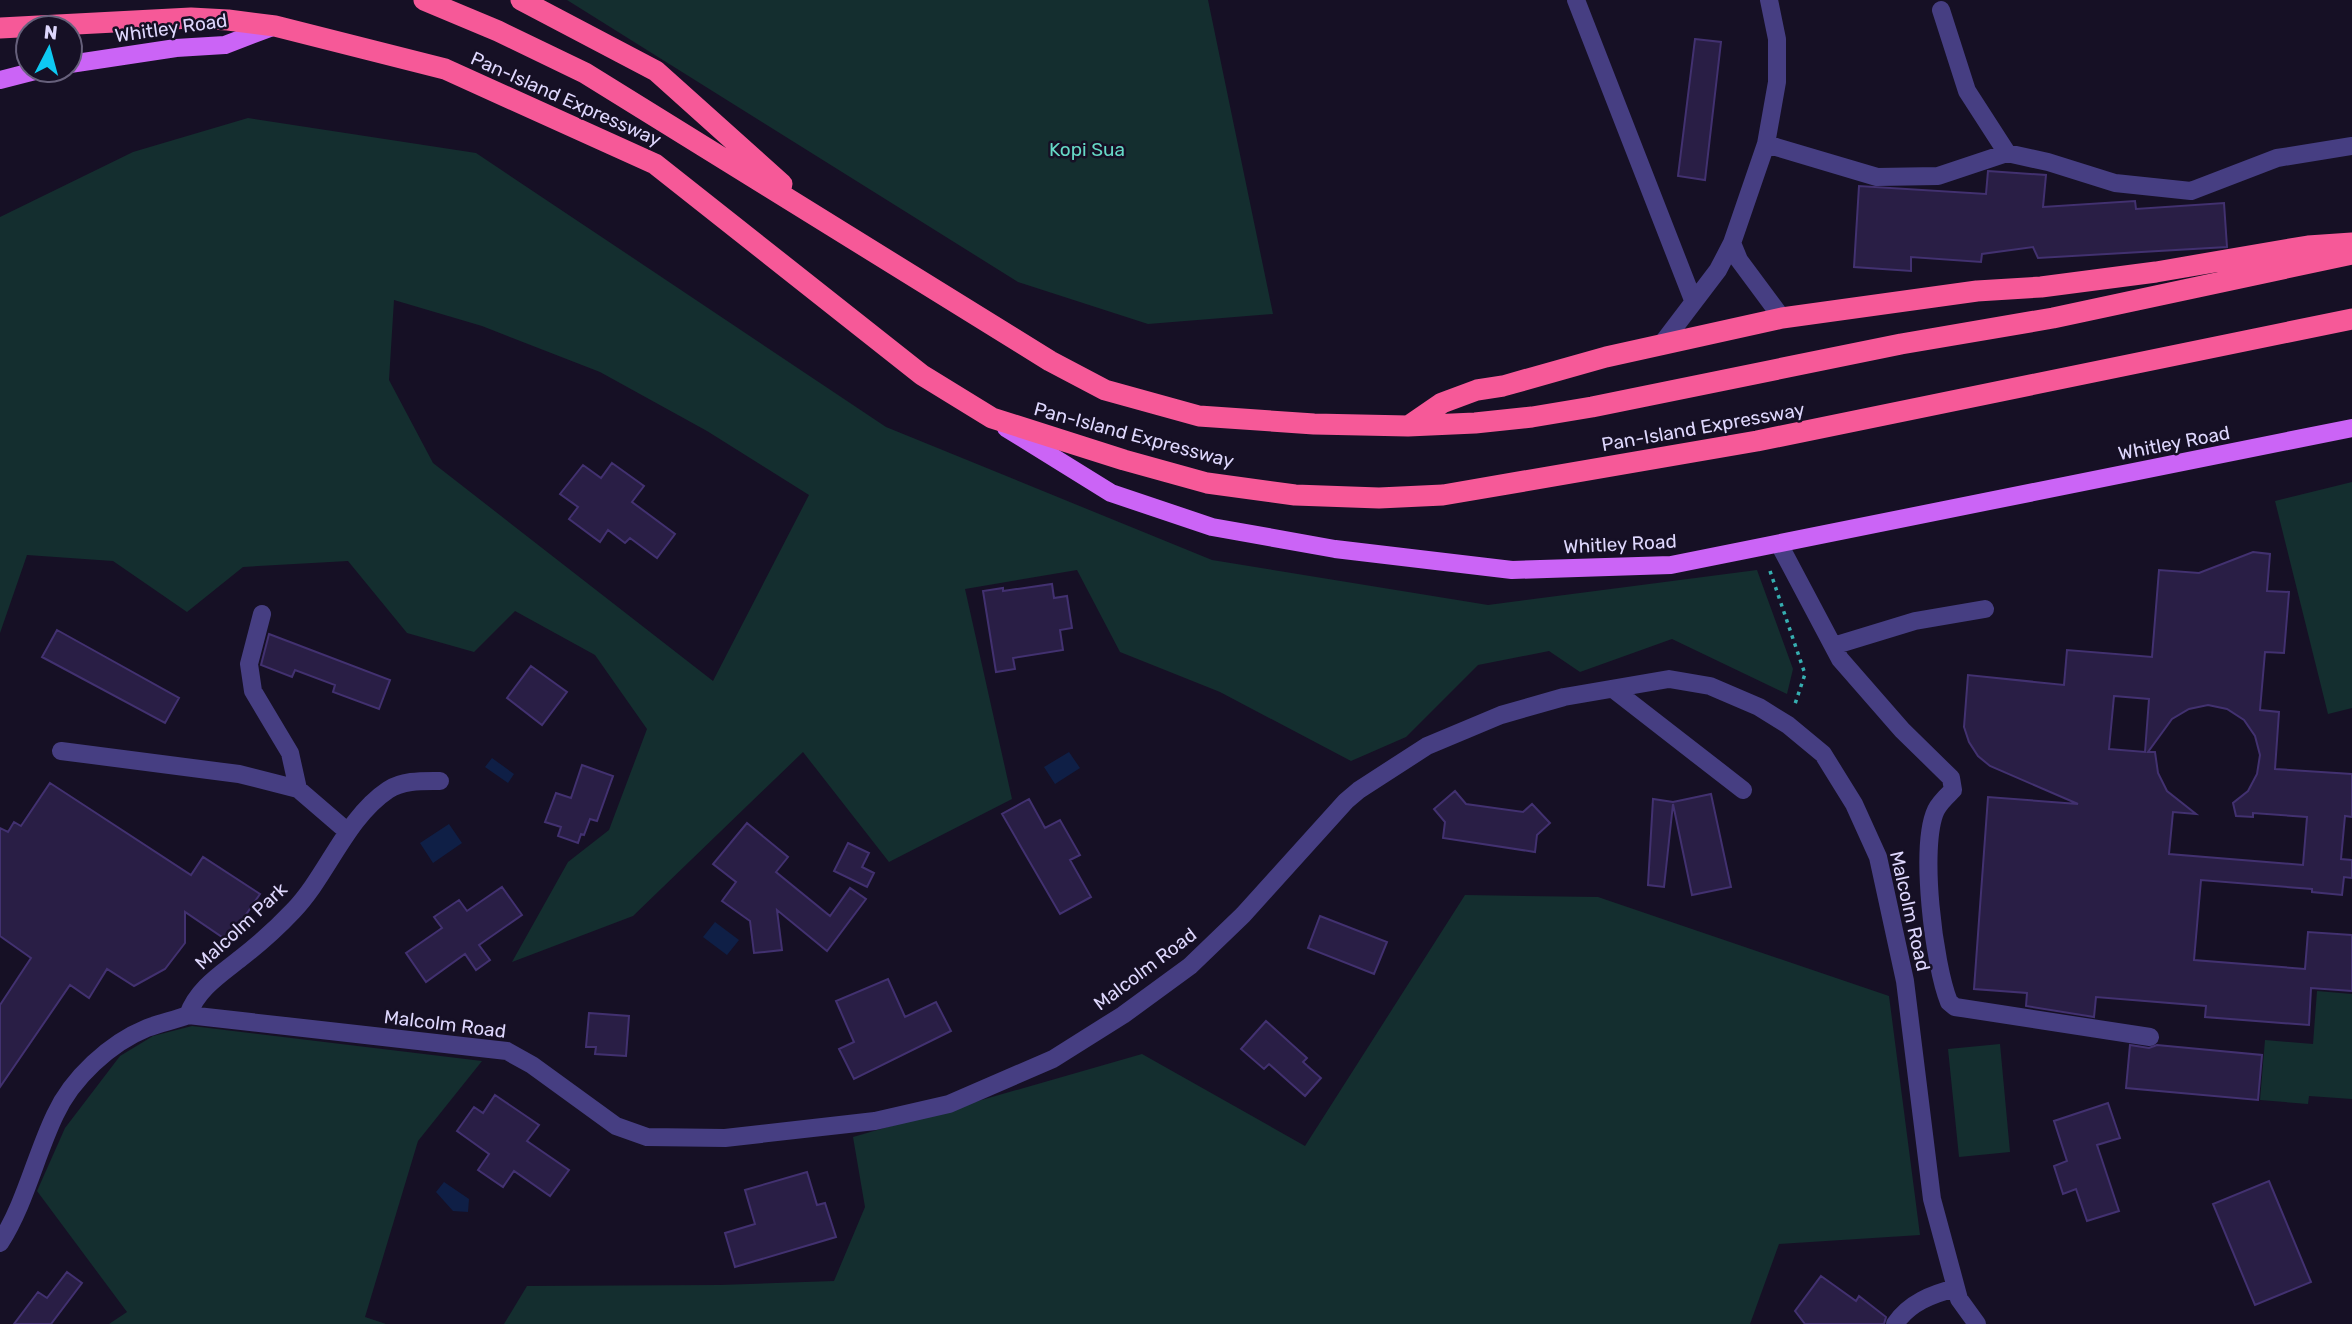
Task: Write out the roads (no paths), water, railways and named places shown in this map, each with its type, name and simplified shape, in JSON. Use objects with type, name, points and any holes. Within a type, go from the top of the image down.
[{"type":"highway","name":"Pan-Island Expressway","points":[[424,0],[498,31],[585,73],[1051,361],[1105,390],[1199,416],[1314,424],[1408,426],[1487,422],[1572,411],[1901,344],[2053,318],[2352,254]]},
{"type":"highway","points":[[521,0],[656,71],[825,222]]},
{"type":"highway","name":"Pan-Island Expressway","points":[[0,28],[191,18],[228,20],[275,26],[445,69],[655,164],[922,375],[992,418],[1207,483],[1295,495],[1379,498],[1443,495],[1757,442],[2352,319]]},
{"type":"highway","points":[[1408,426],[1442,403],[1462,394],[1782,318],[1977,291],[2041,287],[2156,272],[2308,246],[2352,243]]},
{"type":"main road","name":"Whitley Road","points":[[84,62],[176,48],[225,44],[275,26]]},
{"type":"main road","name":"Whitley Road","points":[[992,418],[1111,494],[1212,527],[1335,549],[1512,570],[1671,565],[1781,549],[2352,428]]},
{"type":"street","points":[[1576,0],[1693,300]]},
{"type":"street","points":[[1661,345],[1718,270],[1732,243],[1766,144],[1777,82],[1777,39],[1769,0]]},
{"type":"street","points":[[1941,9],[1967,91],[2007,153]]},
{"type":"street","points":[[1766,144],[1877,177],[1938,176],[2007,153],[2048,162],[2115,183],[2191,191],[2277,158],[2352,146]]},
{"type":"street","points":[[1732,243],[1739,260],[1782,318]]},
{"type":"street","points":[[1781,549],[1840,659],[1902,730],[1951,778],[1953,789],[1934,814],[1929,849],[1932,934],[1949,1002],[1955,1007],[2150,1037]]},
{"type":"street","points":[[1833,646],[1914,621],[1985,609]]},
{"type":"street","points":[[262,614],[249,664],[253,691],[290,753],[298,789]]},
{"type":"street","name":"Malcolm Road","points":[[0,1243],[25,1192],[55,1112],[76,1083],[107,1051],[146,1028],[188,1016],[507,1051],[532,1065],[617,1126],[647,1137],[725,1139],[875,1121],[949,1104],[1054,1059],[1123,1015],[1190,966],[1243,915],[1314,834],[1352,796],[1427,746],[1501,715],[1564,697],[1669,679],[1710,686],[1759,707],[1788,725],[1823,754],[1854,804],[1878,857],[1905,981],[1931,1199],[1959,1299],[1977,1324]]},
{"type":"street","points":[[1613,689],[1743,790]]},
{"type":"street","points":[[61,751],[239,774],[298,789],[348,832]]},
{"type":"street","name":"Malcolm Park","points":[[188,1016],[192,1004],[212,980],[244,956],[295,910],[348,832],[370,806],[390,789],[412,782],[440,781]]},
{"type":"street","points":[[1895,1324],[1902,1313],[1917,1302],[1956,1288]]},
{"type":"water","points":[[1069,752],[1080,768],[1055,784],[1044,767]]},
{"type":"water","points":[[492,758],[514,774],[508,783],[485,767]]},
{"type":"water","points":[[449,824],[462,843],[433,863],[420,843]]},
{"type":"water","points":[[715,922],[739,940],[727,955],[703,937]]},
{"type":"water","points":[[444,1182],[469,1199],[468,1212],[453,1211],[436,1192]]},
{"type":"park label","name":"Kopi Sua","points":[[1087,149]]}]
